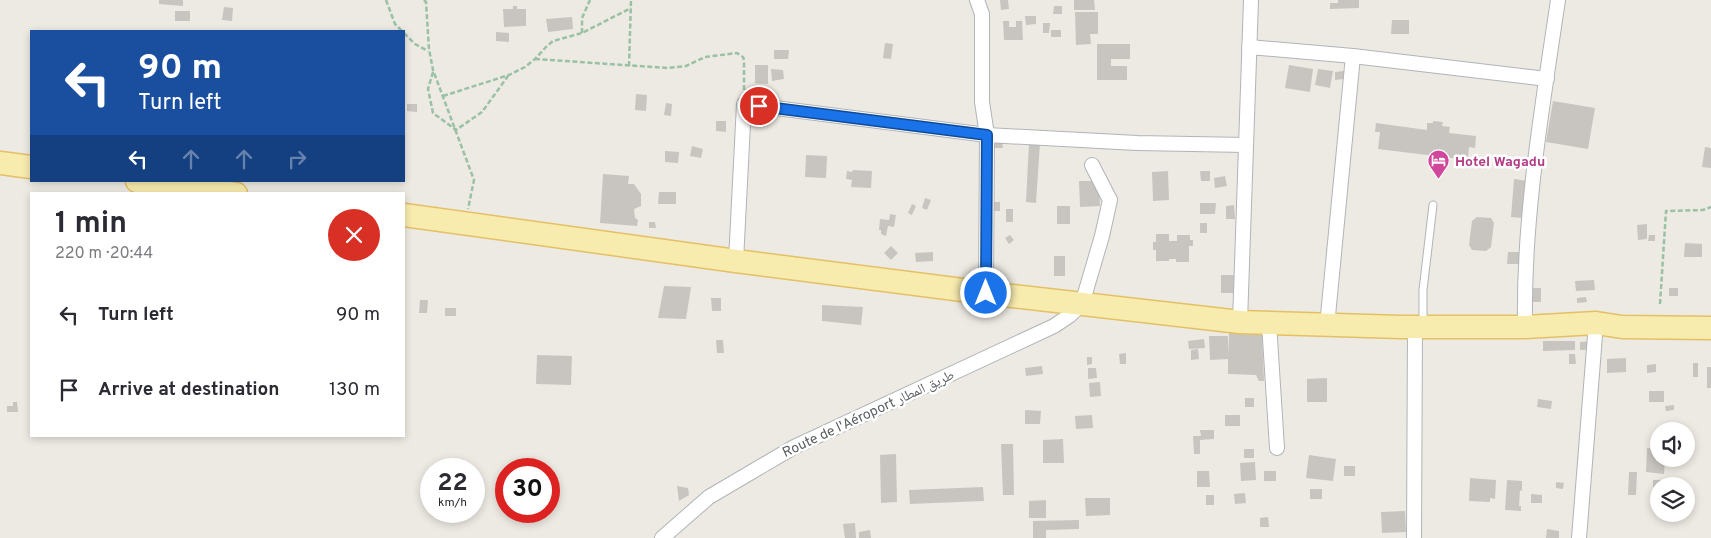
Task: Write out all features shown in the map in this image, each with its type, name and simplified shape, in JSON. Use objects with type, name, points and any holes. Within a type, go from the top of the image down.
[{"type":"main road","points":[[0,163],[30,167]]},
{"type":"main road","points":[[145,182],[221,192]]},
{"type":"main road","points":[[405,214],[736,261],[986,293],[1240,322],[1327,326],[1419,327],[1525,327],[1596,323],[1622,327],[1711,328]]},
{"type":"street","points":[[977,0],[982,14],[982,102],[987,135],[986,293]]},
{"type":"street","points":[[1240,322],[1251,0]]},
{"type":"street","points":[[1525,327],[1524,285],[1534,162],[1558,0]]},
{"type":"street","points":[[1249,47],[1353,56],[1547,79]]},
{"type":"street","points":[[1327,326],[1353,56]]},
{"type":"street","points":[[736,261],[744,104],[987,135],[1137,143],[1246,146]]},
{"type":"street","points":[[1082,304],[1102,236],[1110,200],[1092,165]]},
{"type":"street","name":"Route de l'Aéroport طريق المطار","points":[[662,538],[709,497],[794,447],[1054,326],[1082,304]]},
{"type":"street","points":[[1270,323],[1276,448]]},
{"type":"street","points":[[1579,538],[1596,323]]},
{"type":"street","points":[[1414,538],[1419,327]]},
{"type":"lane","points":[[1419,327],[1433,205]]},
{"type":"path","points":[[386,0],[395,24],[401,30]]},
{"type":"path","points":[[582,33],[582,18],[590,0]]},
{"type":"path","points":[[629,66],[631,0]]},
{"type":"path","points":[[425,1],[429,52],[433,70],[474,180],[466,223]]},
{"type":"path","points":[[443,96],[525,67],[546,46],[553,42],[582,33],[631,8]]},
{"type":"path","points":[[405,34],[415,44],[429,52]]},
{"type":"path","points":[[535,59],[677,68],[705,57],[736,53],[743,57],[744,60],[744,104]]},
{"type":"path","points":[[433,70],[428,89],[433,113],[456,130]]},
{"type":"path","points":[[456,130],[482,112],[509,74]]},
{"type":"path","points":[[1660,304],[1666,212],[1703,210],[1711,207]]},
{"type":"building","points":[[159,0],[183,0],[183,6],[159,4]]},
{"type":"building","points":[[1000,0],[1008,0],[1009,9],[1001,10]]},
{"type":"building","points":[[1074,0],[1094,0],[1095,10],[1074,10]]},
{"type":"building","points":[[1338,0],[1359,0],[1359,8],[1330,9],[1330,3],[1338,3]]},
{"type":"building","points":[[513,6],[517,6],[517,9],[526,9],[526,26],[504,27],[503,9],[513,9]]},
{"type":"building","points":[[1054,6],[1062,6],[1062,14],[1053,14]]},
{"type":"building","points":[[224,7],[233,8],[232,21],[222,20]]},
{"type":"building","points":[[175,11],[190,11],[190,21],[175,21]]},
{"type":"building","points":[[1075,12],[1098,12],[1098,34],[1090,34],[1091,44],[1076,45]]},
{"type":"building","points":[[1025,16],[1036,16],[1036,24],[1026,25]]},
{"type":"building","points":[[572,17],[573,29],[548,32],[546,19]]},
{"type":"building","points":[[1392,20],[1409,20],[1409,34],[1391,34]]},
{"type":"building","points":[[1003,21],[1009,21],[1009,27],[1016,27],[1016,21],[1022,21],[1023,40],[1004,40]]},
{"type":"building","points":[[1043,23],[1050,23],[1049,33],[1043,33]]},
{"type":"building","points":[[1051,30],[1061,30],[1061,37],[1051,37]]},
{"type":"building","points":[[496,32],[509,33],[509,42],[496,41]]},
{"type":"building","points":[[885,43],[893,44],[891,59],[883,58]]},
{"type":"building","points":[[1097,44],[1130,44],[1130,59],[1111,59],[1111,66],[1127,66],[1127,80],[1097,80]]},
{"type":"building","points":[[774,50],[789,50],[788,59],[774,59]]},
{"type":"building","points":[[755,65],[768,65],[768,84],[755,83]]},
{"type":"building","points":[[1289,65],[1313,69],[1310,92],[1285,88]]},
{"type":"building","points":[[771,69],[783,70],[784,79],[772,81]]},
{"type":"building","points":[[1318,69],[1333,71],[1330,88],[1315,85]]},
{"type":"building","points":[[1344,71],[1344,79],[1335,80],[1335,72]]},
{"type":"building","points":[[636,94],[647,95],[646,111],[635,110]]},
{"type":"building","points":[[1553,101],[1595,108],[1588,149],[1546,142]]},
{"type":"building","points":[[666,103],[672,104],[671,116],[664,115]]},
{"type":"building","points":[[407,104],[417,104],[417,112],[407,111]]},
{"type":"building","points":[[716,121],[726,121],[726,132],[716,131]]},
{"type":"building","points":[[1433,121],[1443,122],[1442,126],[1450,127],[1449,133],[1476,136],[1475,148],[1469,147],[1468,160],[1378,149],[1380,132],[1375,132],[1376,123],[1427,130],[1427,123],[1433,123]]},
{"type":"building","points":[[992,140],[1002,140],[1003,148],[993,148]]},
{"type":"building","points":[[1029,143],[1040,143],[1036,203],[1026,202]]},
{"type":"building","points":[[692,146],[703,149],[701,158],[690,156]]},
{"type":"building","points":[[1705,147],[1711,148],[1711,168],[1702,167]]},
{"type":"building","points":[[665,151],[679,152],[678,163],[665,162]]},
{"type":"building","points":[[806,155],[827,156],[826,178],[805,177]]},
{"type":"building","points":[[853,170],[872,171],[871,188],[851,187],[852,180],[846,179],[847,171],[852,172]]},
{"type":"building","points":[[1168,171],[1169,200],[1153,201],[1152,172]]},
{"type":"building","points":[[1200,171],[1210,171],[1210,181],[1201,181]]},
{"type":"building","points":[[603,174],[629,176],[628,184],[634,184],[641,194],[641,206],[634,209],[635,218],[638,220],[637,226],[600,223]]},
{"type":"building","points":[[1225,176],[1227,186],[1215,188],[1214,178]]},
{"type":"building","points":[[1514,179],[1527,181],[1523,218],[1511,217]]},
{"type":"building","points":[[1079,181],[1099,181],[1100,206],[1080,207]]},
{"type":"building","points":[[659,192],[676,192],[676,204],[658,204]]},
{"type":"building","points":[[925,198],[931,200],[927,210],[922,208]]},
{"type":"building","points":[[993,202],[1000,202],[1000,211],[993,211]]},
{"type":"building","points":[[1200,203],[1216,203],[1215,214],[1200,214]]},
{"type":"building","points":[[912,204],[916,206],[912,215],[908,213]]},
{"type":"building","points":[[1234,205],[1235,219],[1226,219],[1226,206]]},
{"type":"building","points":[[1057,206],[1070,206],[1070,224],[1057,224]]},
{"type":"building","points":[[1006,209],[1013,209],[1013,222],[1006,222]]},
{"type":"building","points":[[890,214],[896,215],[894,227],[888,226],[886,236],[881,234],[881,230],[879,230],[880,219],[889,220]]},
{"type":"building","points":[[1477,217],[1491,218],[1494,223],[1491,247],[1486,251],[1472,250],[1469,245],[1472,221]]},
{"type":"building","points":[[649,222],[655,222],[656,228],[649,228]]},
{"type":"building","points":[[1200,223],[1207,223],[1207,233],[1200,233]]},
{"type":"building","points":[[1647,224],[1647,239],[1638,240],[1637,225]]},
{"type":"building","points":[[1156,234],[1169,234],[1169,241],[1177,241],[1177,235],[1190,235],[1190,240],[1193,240],[1193,246],[1189,246],[1189,262],[1176,262],[1176,259],[1156,261],[1156,250],[1153,250],[1153,242],[1156,242]]},
{"type":"building","points":[[1010,235],[1014,240],[1009,244],[1005,238]]},
{"type":"building","points":[[1649,235],[1655,235],[1655,241],[1648,241]]},
{"type":"building","points":[[1685,243],[1702,244],[1702,257],[1684,257]]},
{"type":"building","points":[[891,246],[898,253],[891,260],[884,253]]},
{"type":"building","points":[[933,252],[933,261],[916,262],[915,253]]},
{"type":"building","points":[[1508,252],[1519,252],[1519,264],[1507,264]]},
{"type":"building","points":[[1054,256],[1065,256],[1065,276],[1054,276]]},
{"type":"building","points":[[1221,275],[1234,275],[1234,293],[1221,293]]},
{"type":"building","points":[[1594,280],[1595,290],[1576,291],[1575,281]]},
{"type":"building","points":[[664,286],[691,287],[686,319],[658,318]]},
{"type":"building","points":[[1532,288],[1541,288],[1541,302],[1532,302]]},
{"type":"building","points":[[1669,288],[1678,288],[1678,296],[1669,296]]},
{"type":"building","points":[[1586,297],[1587,302],[1577,303],[1577,298]]},
{"type":"building","points":[[711,298],[721,298],[721,311],[712,311]]},
{"type":"building","points":[[420,300],[428,300],[427,313],[419,313]]},
{"type":"building","points":[[822,305],[863,307],[861,325],[822,321]]},
{"type":"building","points":[[445,308],[456,308],[456,316],[445,316]]},
{"type":"building","points":[[1229,333],[1262,333],[1264,381],[1259,381],[1256,375],[1228,374],[1228,359],[1210,360],[1209,336],[1228,336],[1229,356]]},
{"type":"building","points":[[1204,339],[1205,348],[1189,349],[1188,341]]},
{"type":"building","points":[[716,340],[723,340],[724,353],[717,353]]},
{"type":"building","points":[[1543,341],[1575,341],[1575,350],[1543,351]]},
{"type":"building","points":[[1599,341],[1599,349],[1580,350],[1580,342]]},
{"type":"building","points":[[1198,349],[1199,359],[1191,360],[1191,350]]},
{"type":"building","points":[[1126,353],[1126,364],[1120,364],[1119,354]]},
{"type":"building","points":[[1569,354],[1575,354],[1576,364],[1569,364]]},
{"type":"building","points":[[537,355],[572,356],[571,385],[536,384]]},
{"type":"building","points":[[1087,357],[1092,357],[1092,364],[1087,365]]},
{"type":"building","points":[[1626,358],[1626,372],[1607,373],[1607,359]]},
{"type":"building","points":[[1693,363],[1698,363],[1698,377],[1693,377]]},
{"type":"building","points":[[1656,364],[1656,372],[1647,373],[1647,365]]},
{"type":"building","points":[[1042,366],[1043,374],[1026,376],[1025,368]]},
{"type":"building","points":[[1707,367],[1711,367],[1711,388],[1707,388]]},
{"type":"building","points":[[1088,368],[1096,368],[1097,378],[1088,379]]},
{"type":"building","points":[[1327,378],[1327,402],[1307,402],[1307,379]]},
{"type":"building","points":[[1100,382],[1101,396],[1090,397],[1089,383]]},
{"type":"building","points":[[1649,391],[1664,391],[1664,402],[1649,402]]},
{"type":"building","points":[[1245,398],[1254,398],[1254,407],[1245,407]]},
{"type":"building","points":[[1538,399],[1552,401],[1551,409],[1537,407]]},
{"type":"building","points":[[13,402],[17,402],[18,412],[7,412],[7,406],[13,406]]},
{"type":"building","points":[[1674,405],[1674,410],[1666,411],[1665,406]]},
{"type":"building","points":[[1025,410],[1041,411],[1040,424],[1025,424]]},
{"type":"building","points":[[1092,415],[1093,428],[1076,429],[1075,416]]},
{"type":"building","points":[[1225,415],[1240,415],[1240,426],[1225,426]]},
{"type":"building","points":[[1200,430],[1214,430],[1214,439],[1200,440],[1200,454],[1194,454],[1193,436],[1201,436]]},
{"type":"building","points":[[1063,439],[1064,463],[1043,463],[1043,440]]},
{"type":"building","points":[[1001,444],[1013,444],[1014,495],[1003,495]]},
{"type":"building","points":[[1647,448],[1650,448],[1650,467],[1664,467],[1664,474],[1646,472]]},
{"type":"building","points":[[1244,449],[1254,449],[1254,458],[1244,458]]},
{"type":"building","points":[[896,454],[897,502],[881,503],[880,455]]},
{"type":"building","points":[[1309,455],[1336,459],[1333,481],[1306,478]]},
{"type":"building","points":[[1255,462],[1256,480],[1241,481],[1240,463]]},
{"type":"building","points":[[1344,466],[1355,466],[1355,476],[1344,476]]},
{"type":"building","points":[[1197,471],[1209,471],[1210,487],[1197,487]]},
{"type":"building","points":[[1264,471],[1276,471],[1276,481],[1264,481]]},
{"type":"building","points":[[1629,472],[1637,472],[1636,495],[1628,495]]},
{"type":"building","points":[[1470,478],[1496,480],[1495,499],[1490,498],[1490,502],[1469,501]]},
{"type":"building","points":[[1507,480],[1522,481],[1519,506],[1521,506],[1521,511],[1505,510]]},
{"type":"building","points":[[1556,482],[1564,483],[1563,489],[1556,488]]},
{"type":"building","points":[[677,486],[688,488],[689,495],[679,501]]},
{"type":"building","points":[[983,487],[984,501],[910,504],[909,490]]},
{"type":"building","points":[[1310,489],[1322,489],[1322,499],[1310,499]]},
{"type":"building","points":[[1245,493],[1246,503],[1235,504],[1234,494]]},
{"type":"building","points":[[1531,494],[1542,495],[1542,503],[1531,503]]},
{"type":"building","points":[[1206,495],[1214,495],[1214,505],[1206,505]]},
{"type":"building","points":[[1085,498],[1110,498],[1110,515],[1086,516]]},
{"type":"building","points":[[1046,500],[1046,518],[1029,518],[1029,501]]},
{"type":"building","points":[[1405,511],[1406,532],[1382,533],[1381,512]]},
{"type":"building","points":[[1268,517],[1269,527],[1260,527],[1260,518]]},
{"type":"building","points":[[1079,520],[1079,529],[1046,530],[1046,538],[1033,538],[1033,521]]},
{"type":"building","points":[[855,523],[856,538],[845,538],[843,524]]},
{"type":"building","points":[[1547,529],[1559,531],[1559,538],[1546,538]]},
{"type":"building","points":[[870,530],[871,538],[859,538],[859,532]]},
{"type":"place","name":"Hotel Wagadu","points":[[1439,180]]},
{"type":"route","points":[[759,106],[987,135],[986,293]]}]
